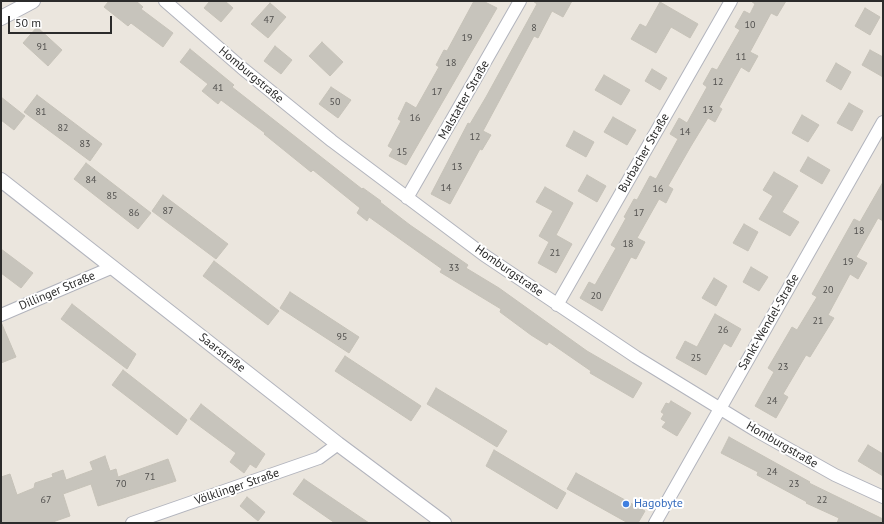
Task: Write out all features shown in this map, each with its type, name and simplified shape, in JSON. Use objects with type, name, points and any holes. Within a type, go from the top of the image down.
[{"type":"street","points":[[1,18],[33,1]]},
{"type":"street","name":"Homburgstraße","points":[[165,1],[242,68],[332,141],[484,255],[636,357],[720,408],[835,475],[883,497]]},
{"type":"street","name":"Malstatter Straße","points":[[407,198],[520,1]]},
{"type":"street","name":"Burbacher Straße","points":[[557,305],[730,1]]},
{"type":"street","name":"Sankt-Wendel-Straße","points":[[655,523],[883,122]]},
{"type":"street","name":"Saarstraße","points":[[1,180],[338,444],[444,523]]},
{"type":"street","name":"Dillinger Straße","points":[[1,315],[113,267]]},
{"type":"street","name":"Völklinger Straße","points":[[132,523],[319,458],[338,444]]},
{"type":"building","points":[[109,1],[136,1],[143,7],[141,9],[173,33],[163,47],[131,23],[128,26],[104,7]]},
{"type":"building","points":[[210,1],[225,1],[233,8],[221,22],[204,8]]},
{"type":"building","points":[[474,1],[483,1],[497,8],[406,165],[389,156],[393,149],[388,146],[401,121],[398,119],[406,102],[416,108],[439,67],[436,65],[444,50],[447,51]]},
{"type":"building","points":[[533,1],[572,1],[563,17],[552,11],[538,38],[534,36],[483,131],[491,135],[482,150],[480,149],[450,204],[431,194],[468,123],[470,124],[486,97],[537,4]]},
{"type":"building","points":[[751,1],[786,1],[777,16],[771,13],[750,52],[758,56],[749,72],[741,67],[719,107],[722,109],[715,122],[708,118],[691,146],[668,186],[673,189],[666,203],[659,199],[637,238],[645,242],[636,259],[631,257],[602,311],[580,298],[589,282],[595,285],[616,248],[611,245],[626,218],[624,217],[634,199],[637,200],[650,176],[656,179],[678,139],[670,134],[679,118],[687,123],[707,87],[703,84],[712,68],[717,70],[740,30],[735,27],[744,11],[750,14],[755,4]]},
{"type":"building","points":[[660,2],[698,24],[690,38],[671,27],[656,53],[631,39],[640,24],[646,27]]},
{"type":"building","points":[[270,3],[286,17],[268,38],[251,24]]},
{"type":"building","points":[[865,8],[880,17],[870,35],[855,26]]},
{"type":"building","points":[[37,27],[62,50],[48,66],[23,43]]},
{"type":"building","points":[[322,42],[343,62],[330,76],[309,56]]},
{"type":"building","points":[[275,46],[292,60],[281,74],[264,61]]},
{"type":"building","points":[[190,49],[234,85],[232,87],[362,189],[363,188],[410,225],[468,265],[466,268],[499,288],[587,351],[642,383],[633,398],[590,373],[591,371],[549,342],[547,345],[531,335],[500,312],[501,309],[440,272],[442,269],[369,217],[367,221],[357,213],[360,208],[313,170],[311,172],[264,134],[265,133],[221,100],[218,104],[202,91],[208,84],[180,62]]},
{"type":"building","points":[[870,50],[883,57],[883,77],[862,65]]},
{"type":"building","points":[[836,63],[851,72],[841,90],[826,81]]},
{"type":"building","points":[[652,69],[667,78],[660,90],[645,81]]},
{"type":"building","points":[[604,75],[630,90],[621,105],[595,90]]},
{"type":"building","points":[[331,87],[351,100],[338,118],[319,104]]},
{"type":"building","points":[[37,95],[102,144],[90,161],[24,112]]},
{"type":"building","points":[[1,97],[25,116],[14,130],[1,120]]},
{"type":"building","points":[[849,103],[863,111],[852,131],[837,123]]},
{"type":"building","points":[[802,115],[819,125],[808,142],[792,133]]},
{"type":"building","points":[[613,117],[636,130],[627,145],[604,132]]},
{"type":"building","points":[[574,131],[594,142],[586,157],[566,146]]},
{"type":"building","points":[[808,157],[830,170],[822,184],[800,171]]},
{"type":"building","points":[[86,163],[151,213],[138,229],[74,179]]},
{"type":"building","points":[[774,172],[798,186],[782,212],[799,222],[790,236],[759,219],[773,196],[763,190]]},
{"type":"building","points":[[587,175],[606,186],[597,202],[578,191]]},
{"type":"building","points":[[883,182],[883,221],[878,218],[856,257],[867,263],[858,279],[850,274],[828,315],[834,318],[810,357],[806,355],[783,394],[788,397],[776,418],[755,406],[774,372],[768,368],[792,327],[797,330],[817,297],[812,294],[854,219],[860,222]]},
{"type":"building","points":[[545,187],[573,203],[556,235],[572,244],[556,273],[538,263],[549,242],[539,236],[553,211],[536,202]]},
{"type":"building","points":[[163,195],[228,244],[216,259],[152,211]]},
{"type":"building","points":[[744,224],[758,232],[748,251],[733,243]]},
{"type":"building","points":[[1,249],[33,273],[21,288],[1,273]]},
{"type":"building","points":[[214,261],[279,311],[268,325],[203,276]]},
{"type":"building","points":[[751,267],[768,277],[759,291],[743,282]]},
{"type":"building","points":[[714,278],[727,286],[716,306],[702,298]]},
{"type":"building","points":[[290,292],[359,337],[349,353],[280,308]]},
{"type":"building","points":[[72,304],[136,354],[127,369],[61,319]]},
{"type":"building","points":[[715,314],[741,329],[731,347],[724,343],[706,375],[676,358],[685,341],[697,347]]},
{"type":"building","points":[[1,322],[16,357],[1,363]]},
{"type":"building","points":[[345,356],[421,406],[411,421],[335,371]]},
{"type":"building","points":[[123,370],[187,420],[177,435],[112,385]]},
{"type":"building","points":[[436,388],[507,431],[497,447],[427,404]]},
{"type":"building","points":[[671,401],[691,413],[677,436],[662,427],[666,422],[661,419],[664,414],[661,412],[666,403],[669,404]]},
{"type":"building","points":[[201,404],[265,454],[256,468],[250,464],[244,473],[230,462],[236,453],[190,419]]},
{"type":"building","points":[[729,437],[810,482],[809,483],[883,519],[883,523],[837,523],[839,518],[806,503],[807,502],[757,475],[758,472],[721,453]]},
{"type":"building","points":[[868,445],[883,454],[883,476],[858,461]]},
{"type":"building","points":[[494,450],[566,493],[557,509],[486,466]]},
{"type":"building","points":[[105,456],[110,471],[116,469],[118,477],[168,459],[176,481],[98,506],[91,484],[63,494],[70,516],[50,523],[1,523],[1,477],[10,474],[17,495],[34,488],[35,483],[53,477],[52,474],[63,470],[66,480],[93,470],[90,462]]},
{"type":"building","points":[[576,473],[645,511],[638,523],[628,523],[567,489]]},
{"type":"building","points":[[304,479],[369,523],[335,523],[293,494]]},
{"type":"building","points":[[247,497],[265,512],[258,521],[240,506]]},
{"type":"place","name":"Hagobyte","points":[[626,504]]}]
